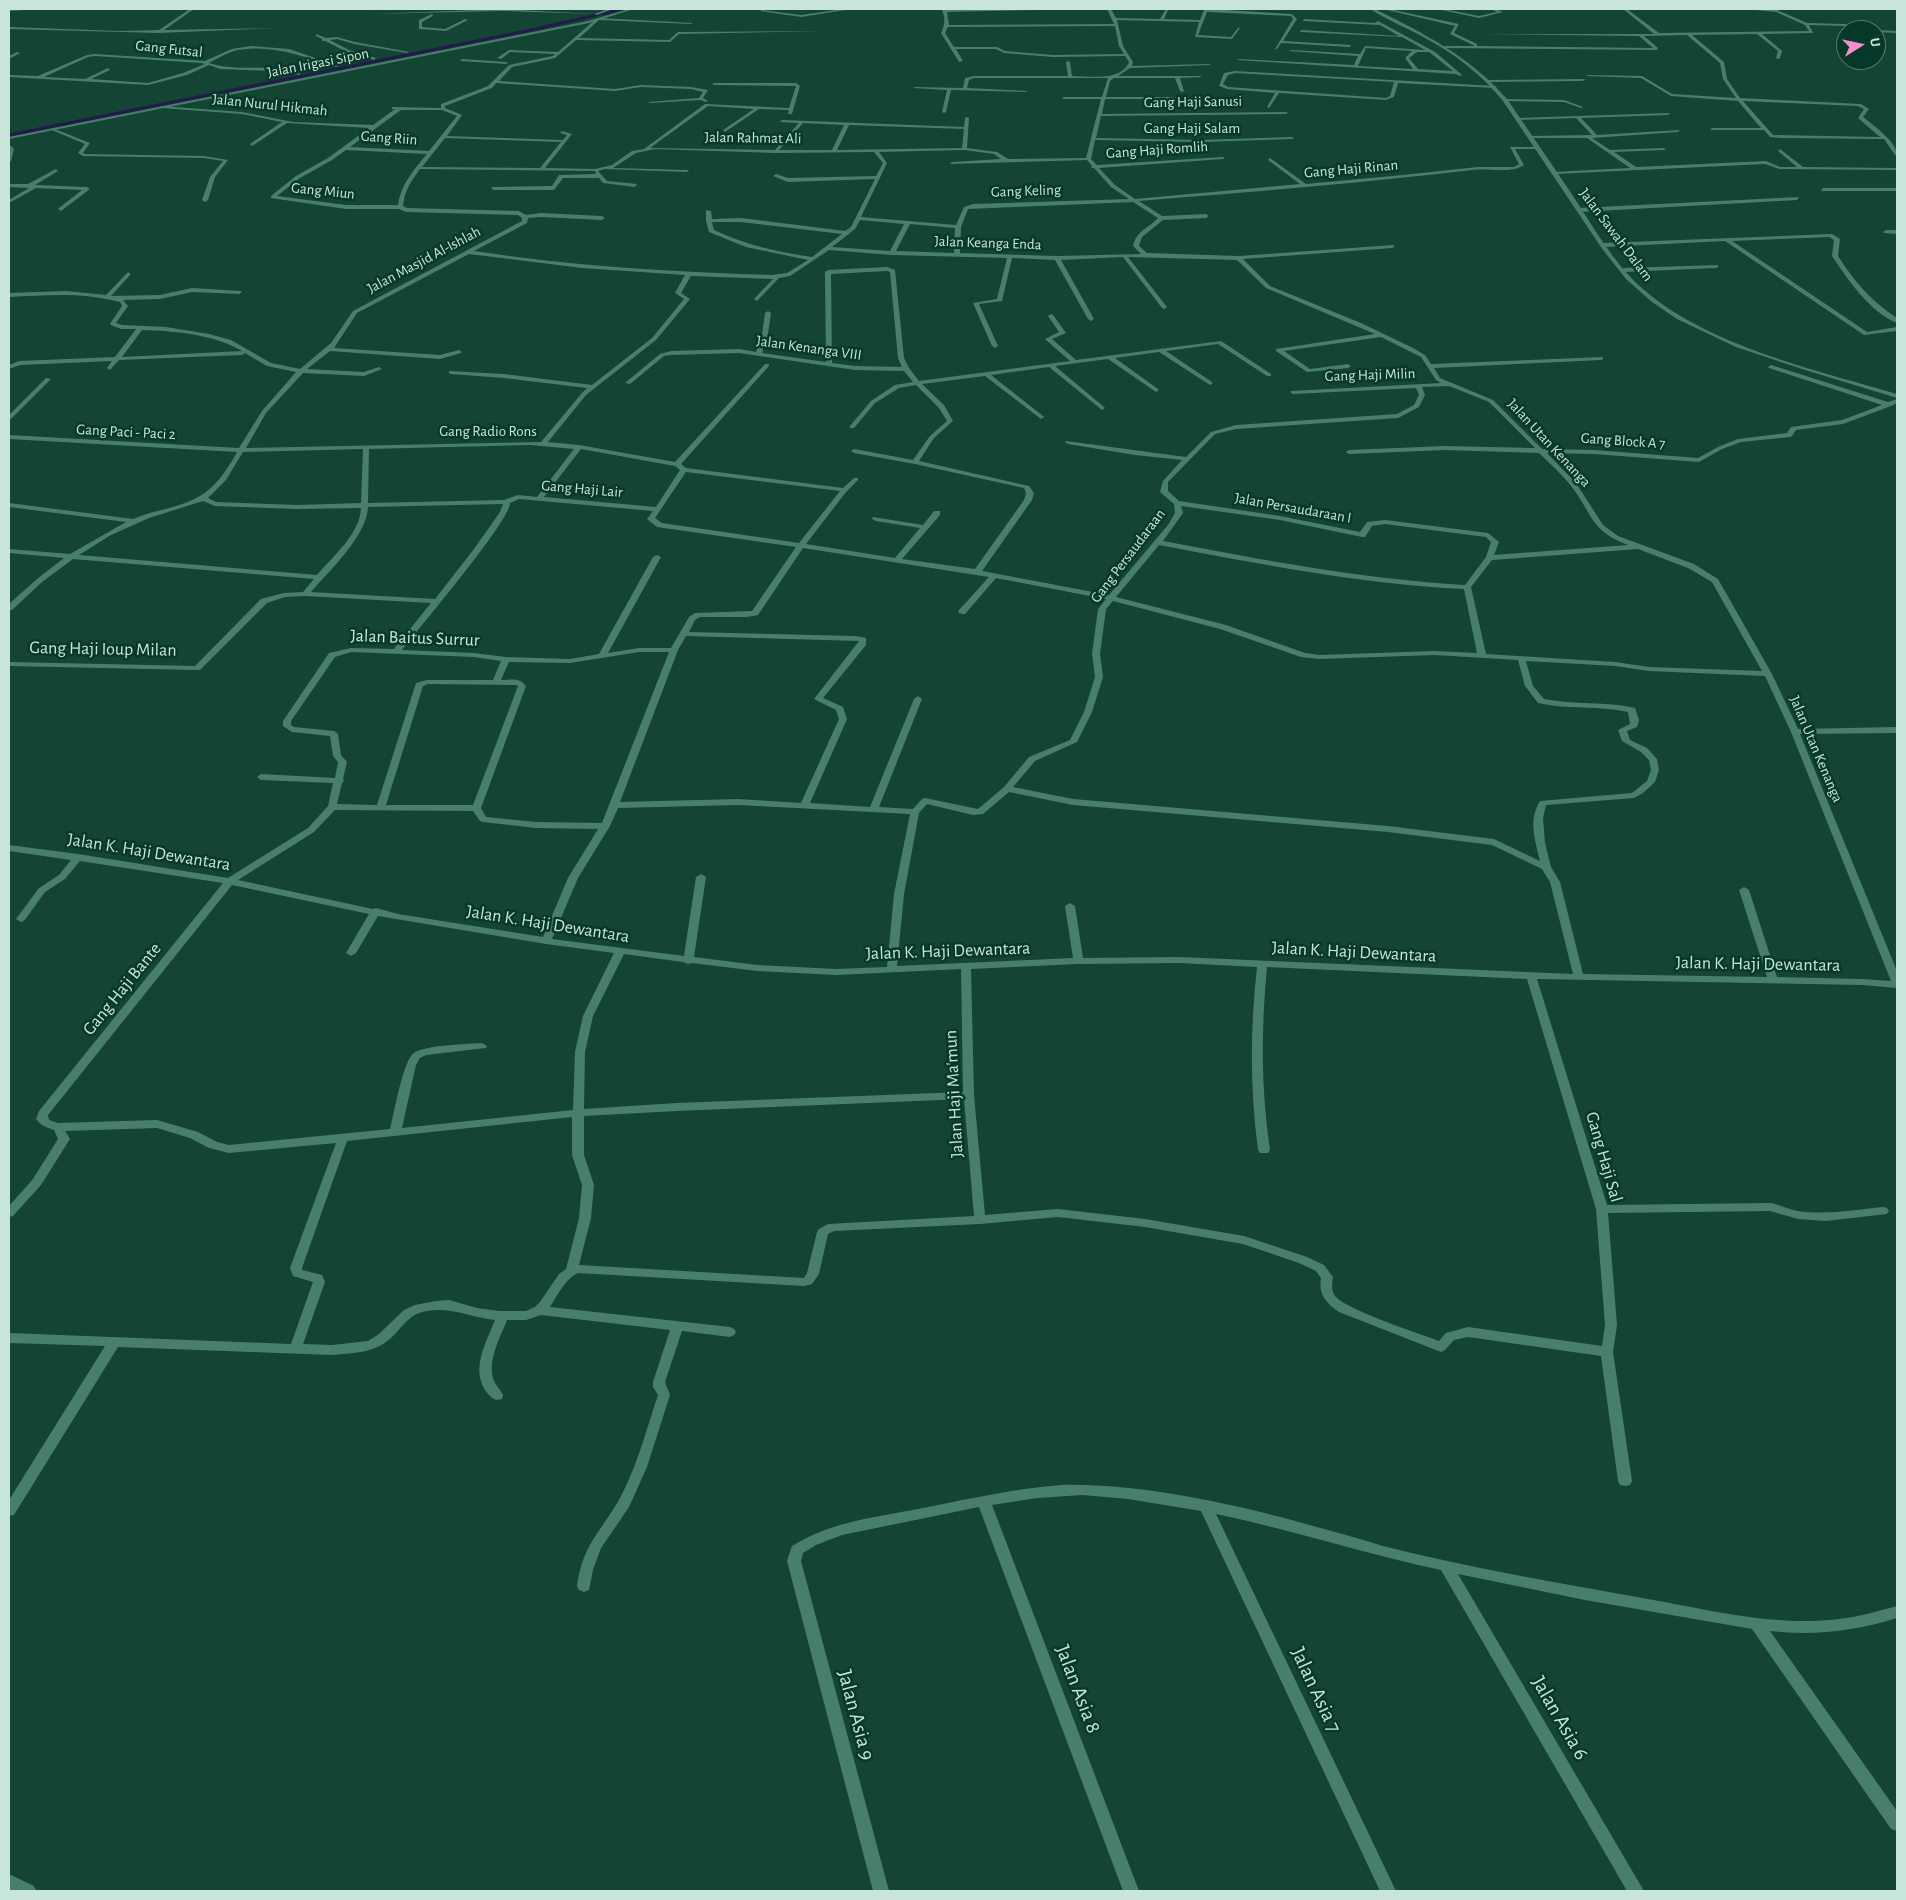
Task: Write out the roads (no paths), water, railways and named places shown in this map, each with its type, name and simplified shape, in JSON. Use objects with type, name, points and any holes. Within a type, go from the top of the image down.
[{"type":"street","points":[[9,10],[37,9]]},
{"type":"street","points":[[158,32],[192,9]]},
{"type":"street","name":"Jalan Irigasi Sipon","points":[[9,132],[592,14],[632,9]]},
{"type":"street","points":[[762,11],[801,16],[850,9]]},
{"type":"street","points":[[961,61],[944,33],[947,26],[944,10],[1078,9]]},
{"type":"street","points":[[1105,9],[1109,9],[1115,19],[1121,46],[1131,62],[1129,67]]},
{"type":"street","name":"Jalan Sawah Dalam","points":[[1372,9],[1445,47],[1489,80],[1492,87],[1506,100],[1604,245],[1638,287],[1654,302],[1695,325],[1894,402]]},
{"type":"street","points":[[1384,9],[1452,23],[1458,26],[1451,33],[1478,46]]},
{"type":"street","points":[[1438,9],[1479,18],[1501,12],[1493,9]]},
{"type":"street","points":[[1493,9],[1501,9]]},
{"type":"street","points":[[1556,9],[1598,9]]},
{"type":"street","points":[[1625,9],[1658,35]]},
{"type":"street","points":[[1748,9],[1773,10],[1806,24],[1836,25]]},
{"type":"street","points":[[373,14],[502,10],[592,14]]},
{"type":"street","points":[[1162,20],[1166,10]]},
{"type":"street","points":[[1239,29],[1232,38],[1196,36],[1206,11],[1209,10],[1282,11],[1292,15],[1295,19],[1276,48]]},
{"type":"street","points":[[437,12],[420,20],[420,28],[446,30],[466,20]]},
{"type":"street","name":"Jalan Irigasi Sipon","points":[[9,138],[599,20],[614,12]]},
{"type":"street","points":[[1115,19],[1202,21]]},
{"type":"street","points":[[462,60],[517,64],[550,59],[599,20],[692,23]]},
{"type":"street","points":[[1304,20],[1380,23],[1392,20]]},
{"type":"street","points":[[1380,23],[1431,51],[1459,74],[1467,86]]},
{"type":"street","points":[[1484,34],[1658,35],[1812,32],[1806,24]]},
{"type":"street","points":[[947,26],[1116,25]]},
{"type":"street","points":[[9,28],[158,32],[276,28]]},
{"type":"street","points":[[577,39],[670,42],[678,33],[824,31]]},
{"type":"street","points":[[1301,31],[1405,37]]},
{"type":"street","points":[[1758,33],[1780,51],[1778,58]]},
{"type":"street","points":[[1688,34],[1722,63],[1725,78],[1739,100],[1772,136],[1885,138]]},
{"type":"street","points":[[317,35],[323,40],[348,51],[374,59]]},
{"type":"street","points":[[1445,47],[1657,49],[1640,35]]},
{"type":"street","points":[[323,40],[337,38],[362,45],[407,52]]},
{"type":"street","points":[[1280,42],[1350,46]]},
{"type":"street","points":[[1355,67],[1365,47],[1431,51]]},
{"type":"street","points":[[9,76],[155,83],[206,64],[235,49],[278,48],[297,51],[337,66]]},
{"type":"street","points":[[954,48],[997,48],[1004,52],[1058,56],[1126,56]]},
{"type":"street","points":[[1416,50],[1407,58],[1417,71]]},
{"type":"street","points":[[499,58],[509,51],[559,53]]},
{"type":"street","points":[[1291,51],[1360,55]]},
{"type":"street","points":[[9,58],[18,53]]},
{"type":"street","name":"Gang Futsal","points":[[40,77],[91,56],[206,64],[299,74]]},
{"type":"street","points":[[124,63],[131,58]]},
{"type":"street","points":[[1239,60],[1459,74]]},
{"type":"street","points":[[1068,62],[1070,77]]},
{"type":"street","points":[[443,109],[444,105],[483,90],[497,82],[507,68],[517,64]]},
{"type":"street","points":[[1162,218],[1113,186],[1093,167],[1088,159],[1103,99],[1110,77],[1129,67],[1209,65]]},
{"type":"street","points":[[1356,79],[1360,67]]},
{"type":"street","points":[[85,80],[108,69]]},
{"type":"street","points":[[1396,82],[1390,98],[1227,88],[1221,85],[1226,74],[1235,72],[1492,87]]},
{"type":"street","points":[[1588,76],[1642,77],[1673,96],[1859,105],[1866,109],[1860,117],[1885,138],[1897,154]]},
{"type":"street","points":[[965,89],[967,79],[974,77],[1200,77]]},
{"type":"street","points":[[1177,77],[1182,91]]},
{"type":"street","points":[[1489,80],[1583,80]]},
{"type":"street","points":[[700,99],[714,81],[796,84],[798,86],[789,113],[782,121],[966,128]]},
{"type":"street","points":[[497,82],[615,90],[641,86],[691,88],[706,91]]},
{"type":"street","points":[[915,88],[1026,91]]},
{"type":"street","points":[[944,112],[949,89]]},
{"type":"street","points":[[1269,108],[1278,91]]},
{"type":"street","points":[[1352,105],[1356,97]]},
{"type":"street","points":[[1064,98],[1197,98]]},
{"type":"street","points":[[650,102],[700,99],[715,102],[791,106]]},
{"type":"street","points":[[1506,100],[1564,101],[1580,107]]},
{"type":"street","points":[[646,148],[704,106],[791,106]]},
{"type":"street","name":"Jalan Nurul Hikmah","points":[[162,107],[242,114],[287,121],[376,127]]},
{"type":"street","points":[[725,131],[759,107]]},
{"type":"street","points":[[390,108],[443,109],[460,115],[408,183],[399,202],[400,206]]},
{"type":"street","points":[[345,148],[400,108]]},
{"type":"street","name":"Gang Haji Sanusi","points":[[1100,115],[1286,113]]},
{"type":"street","points":[[1518,119],[1668,114]]},
{"type":"street","points":[[964,149],[967,118]]},
{"type":"street","points":[[1578,118],[1596,136]]},
{"type":"street","points":[[252,145],[287,121]]},
{"type":"street","points":[[776,152],[781,143],[790,137],[802,122]]},
{"type":"street","points":[[834,151],[847,124]]},
{"type":"street","points":[[54,129],[88,144],[80,153],[83,154],[204,157],[226,160],[224,166],[211,180],[210,191],[205,200]]},
{"type":"street","points":[[1712,129],[1765,129]]},
{"type":"street","points":[[1530,137],[1596,136],[1678,131]]},
{"type":"street","points":[[542,169],[570,134],[562,132]]},
{"type":"street","points":[[1588,136],[1635,169]]},
{"type":"street","points":[[443,137],[565,141]]},
{"type":"street","name":"Gang Haji Salam","points":[[1093,139],[1201,141],[1292,138]]},
{"type":"street","points":[[9,145],[12,149],[9,161]]},
{"type":"street","name":"Gang Riin","points":[[345,148],[431,153]]},
{"type":"street","name":"Gang Miun","points":[[345,148],[298,177],[273,197],[346,207],[400,206]]},
{"type":"street","name":"Jalan Rahmat Ali","points":[[419,168],[595,170],[614,166],[634,152],[646,148],[776,152],[964,149],[995,153],[1007,160],[1088,159]]},
{"type":"street","name":"Gang Haji Rinan","points":[[1134,200],[1403,177],[1478,168],[1521,167],[1512,149],[1537,148]]},
{"type":"street","points":[[1609,151],[1664,149]]},
{"type":"street","points":[[1780,150],[1802,168]]},
{"type":"street","points":[[468,252],[548,263],[689,274],[777,277],[788,275],[829,248],[847,233],[858,218],[880,177],[885,163],[876,151]]},
{"type":"street","name":"Gang Haji Romlih","points":[[1093,167],[1223,158]]},
{"type":"street","points":[[1270,159],[1304,185]]},
{"type":"street","points":[[952,163],[1007,160]]},
{"type":"street","points":[[1555,173],[1766,162],[1779,168],[1897,169]]},
{"type":"street","points":[[604,169],[687,171]]},
{"type":"street","points":[[28,186],[56,170]]},
{"type":"street","points":[[595,170],[605,182],[612,185],[635,185]]},
{"type":"street","points":[[493,188],[554,188],[561,176],[600,176]]},
{"type":"street","points":[[776,176],[788,180],[880,177]]},
{"type":"street","points":[[9,186],[87,189],[61,209]]},
{"type":"street","points":[[9,202],[35,187]]},
{"type":"street","points":[[1823,190],[1897,190]]},
{"type":"street","points":[[1579,210],[1798,198]]},
{"type":"street","name":"Gang Keling","points":[[957,255],[958,227],[966,208],[973,206],[1134,200]]},
{"type":"street","name":"Jalan Masjid Al-Ishlah","points":[[9,608],[20,596],[70,556],[133,521],[165,508],[203,498],[225,480],[251,430],[263,413],[301,371],[330,349],[345,332],[348,322],[355,312],[525,222],[525,217],[519,214],[496,211],[428,212],[406,210],[400,206]]},
{"type":"street","points":[[708,211],[711,231],[733,243],[775,254],[813,259]]},
{"type":"street","points":[[525,217],[541,215],[602,218]]},
{"type":"street","points":[[1206,216],[1162,218],[1142,232],[1136,239],[1136,246],[1146,255],[1239,258],[1392,246]]},
{"type":"street","points":[[858,218],[958,227]]},
{"type":"street","points":[[709,221],[742,220],[847,233]]},
{"type":"street","points":[[892,253],[908,222]]},
{"type":"street","points":[[1886,232],[1897,232]]},
{"type":"street","points":[[1604,245],[1834,236],[1837,243],[1835,256],[1863,295],[1875,307],[1897,321]]},
{"type":"street","points":[[1725,239],[1866,334],[1897,329]]},
{"type":"street","name":"Jalan Keanga Enda","points":[[829,248],[892,253],[1057,258],[1146,255]]},
{"type":"street","points":[[995,346],[976,303],[1000,300],[1010,256]]},
{"type":"street","points":[[1126,257],[1164,308]]},
{"type":"street","points":[[1057,258],[1091,319]]},
{"type":"street","name":"Jalan Utan Kenanga","points":[[1239,258],[1265,286],[1350,320],[1411,349],[1423,356],[1438,379],[1476,393],[1491,401],[1574,484],[1604,529],[1615,538],[1691,566],[1715,581],[1768,674],[1795,732],[1897,984]]},
{"type":"street","points":[[1624,270],[1716,266]]},
{"type":"street","points":[[829,364],[828,272],[887,269],[893,273],[901,358],[909,375],[947,413],[950,421],[932,438],[915,462]]},
{"type":"street","points":[[110,297],[128,274]]},
{"type":"street","points":[[543,444],[584,394],[661,332],[687,300],[678,292],[689,274]]},
{"type":"street","points":[[757,300],[777,277]]},
{"type":"street","points":[[9,295],[50,294],[160,297],[192,290],[239,292]]},
{"type":"street","points":[[110,297],[122,301],[125,306],[113,324],[122,327],[185,331],[229,341],[269,366],[301,371],[364,374],[379,369]]},
{"type":"street","points":[[759,353],[765,334],[768,312]]},
{"type":"street","points":[[1051,316],[1063,333],[1048,339],[1073,360]]},
{"type":"street","points":[[110,368],[141,327]]},
{"type":"street","points":[[1348,366],[1309,371],[1278,350],[1382,335]]},
{"type":"street","points":[[852,426],[873,402],[887,390],[897,386],[909,375],[985,373],[1220,342],[1269,375]]},
{"type":"street","points":[[330,349],[440,357],[459,352]]},
{"type":"street","points":[[1160,350],[1210,383]]},
{"type":"street","name":"Jalan Kenanga VIII","points":[[628,383],[662,355],[711,352],[759,353],[909,375]]},
{"type":"street","points":[[9,367],[19,363],[242,353]]},
{"type":"street","points":[[1110,357],[1156,390]]},
{"type":"street","points":[[1429,366],[1601,358]]},
{"type":"street","points":[[1049,364],[1102,408]]},
{"type":"street","points":[[767,365],[677,464],[684,470],[845,490]]},
{"type":"street","points":[[1771,367],[1894,402]]},
{"type":"street","points":[[451,372],[504,376],[593,387]]},
{"type":"street","points":[[985,373],[1041,417]]},
{"type":"street","points":[[9,418],[48,378]]},
{"type":"street","name":"Gang Haji Milin","points":[[1293,392],[1449,384]]},
{"type":"street","name":"Gang Persaudaraan","points":[[915,812],[925,801],[977,812],[1007,789],[1032,759],[1074,742],[1081,730],[1099,677],[1096,654],[1102,609],[1171,526],[1179,513],[1177,503],[1164,492],[1165,482],[1213,433],[1225,428],[1398,416],[1417,406],[1422,395],[1418,386]]},
{"type":"street","name":"Gang Block A 7","points":[[1349,452],[1445,448],[1540,450],[1699,460],[1720,448],[1740,440],[1790,435],[1794,428],[1843,422],[1894,402]]},
{"type":"street","name":"Gang Paci - Paci 2","points":[[9,437],[242,450]]},
{"type":"street","name":"Gang Radio Rons","points":[[242,450],[366,448],[510,442],[579,447],[677,464]]},
{"type":"street","points":[[1068,442],[1188,459]]},
{"type":"street","points":[[539,499],[579,447]]},
{"type":"street","points":[[305,594],[353,538],[364,514],[366,448]]},
{"type":"street","points":[[854,451],[915,462],[1027,487],[1030,493],[1028,500],[977,572]]},
{"type":"street","points":[[684,470],[650,519],[660,524],[977,572],[1112,598],[1223,627],[1304,655],[1332,658],[1401,653],[1482,656],[1616,664],[1649,669],[1768,674]]},
{"type":"street","points":[[546,941],[573,878],[605,826],[615,805],[674,650],[692,619],[698,615],[748,615],[755,613],[845,490],[856,479]]},
{"type":"street","name":"Gang Haji Lair","points":[[203,498],[215,504],[231,506],[297,507],[505,502],[518,497],[658,509]]},
{"type":"street","points":[[396,652],[488,536],[504,512],[507,504],[505,502]]},
{"type":"street","name":"Jalan Persaudaraan I","points":[[1177,503],[1280,518],[1362,535],[1370,524],[1385,522],[1488,534],[1495,542],[1490,558]]},
{"type":"street","points":[[9,505],[133,521]]},
{"type":"street","points":[[897,560],[937,513]]},
{"type":"street","points":[[876,519],[924,527]]},
{"type":"street","points":[[1157,542],[1284,566],[1412,584],[1467,587]]},
{"type":"street","points":[[1482,656],[1467,587],[1474,576],[1486,567],[1490,558],[1639,547]]},
{"type":"street","points":[[9,551],[318,577]]},
{"type":"street","points":[[601,658],[657,557]]},
{"type":"street","points":[[962,612],[994,576]]},
{"type":"street","points":[[305,594],[437,601]]},
{"type":"street","name":"Gang Haji Ioup Milan","points":[[9,664],[197,668],[264,601],[284,595],[305,594]]},
{"type":"street","points":[[9,595],[20,596]]},
{"type":"street","points":[[684,634],[856,638],[863,640],[863,644],[818,699],[840,709],[843,719],[805,804]]},
{"type":"street","name":"Jalan Baitus Surrur","points":[[230,880],[311,830],[332,806],[340,781],[343,762],[337,756],[334,734],[292,730],[288,726],[287,720],[332,654],[351,650],[570,661],[601,658],[639,650],[674,650]]},
{"type":"street","points":[[1521,658],[1529,686],[1541,700],[1557,704],[1615,706],[1632,710],[1635,720],[1634,725],[1622,730],[1626,742],[1644,750],[1653,759],[1655,770],[1651,782],[1634,795],[1544,803],[1538,810],[1538,822],[1546,867],[1555,882],[1579,977]]},
{"type":"street","points":[[496,683],[506,659]]},
{"type":"street","points":[[380,808],[419,685],[427,682],[518,682],[522,686],[476,808]]},
{"type":"street","points":[[874,809],[918,699]]},
{"type":"street","points":[[1795,732],[1897,730]]},
{"type":"street","points":[[262,777],[340,781]]},
{"type":"street","points":[[1007,789],[1073,802],[1451,835],[1494,842],[1546,867]]},
{"type":"street","points":[[615,805],[738,802],[805,804],[915,812],[898,894],[892,970]]},
{"type":"street","points":[[332,806],[476,808]]},
{"type":"street","points":[[476,808],[483,819],[536,825],[605,826]]},
{"type":"street","name":"Jalan K. Haji Dewantara","points":[[9,848],[230,880],[376,912],[546,941],[688,961],[796,971],[892,970],[1078,962],[1179,960],[1531,976],[1897,984]]},
{"type":"street","points":[[21,918],[42,890],[62,877],[78,857]]},
{"type":"street","points":[[688,961],[701,877]]},
{"type":"street","name":"Gang Haji Bante","points":[[58,1127],[45,1123],[42,1120],[43,1114],[230,880]]},
{"type":"street","points":[[1744,890],[1774,980]]},
{"type":"street","points":[[1070,906],[1078,962]]},
{"type":"street","points":[[351,953],[376,912]]},
{"type":"street","points":[[571,1271],[585,1218],[588,1185],[578,1155],[580,1052],[588,1016],[620,951]]},
{"type":"street","points":[[1262,964],[1256,1017],[1257,1111],[1264,1150]]},
{"type":"street","name":"Jalan Haji Ma'mun","points":[[966,966],[969,1095],[980,1220]]},
{"type":"street","name":"Gang Haji Sal","points":[[1531,976],[1602,1209],[1611,1325],[1607,1352],[1626,1481]]},
{"type":"street","points":[[395,1133],[411,1065],[416,1056],[424,1052],[482,1046]]},
{"type":"street","points":[[9,1213],[37,1182],[64,1139],[58,1127],[157,1124],[172,1127],[213,1145],[229,1149],[578,1113],[969,1095]]},
{"type":"street","points":[[295,1349],[319,1282],[318,1278],[297,1273],[296,1268],[343,1138]]},
{"type":"street","points":[[1602,1209],[1771,1207],[1784,1213],[1818,1217],[1883,1211]]},
{"type":"street","points":[[540,1310],[563,1276],[571,1271],[585,1270],[804,1282],[808,1281],[813,1274],[824,1232],[832,1226],[980,1220],[1058,1213],[1145,1222],[1244,1240],[1303,1260],[1320,1268],[1327,1277],[1324,1288],[1329,1299],[1343,1309],[1441,1347],[1450,1336],[1468,1332],[1607,1352]]},
{"type":"street","points":[[9,1338],[295,1349],[332,1350],[362,1348],[378,1342],[392,1330],[403,1315],[419,1308],[448,1305],[473,1312],[525,1316],[540,1310],[730,1332]]},
{"type":"street","points":[[497,1395],[489,1388],[484,1377],[485,1362],[503,1314]]},
{"type":"street","points":[[584,1586],[589,1556],[630,1491],[664,1395],[664,1392],[659,1387],[659,1382],[677,1326]]},
{"type":"street","points":[[9,1510],[115,1341]]},
{"type":"street","points":[[984,1502],[1063,1491],[1102,1491],[1159,1498],[1290,1525],[1446,1566],[1586,1594],[1756,1623],[1829,1628],[1877,1620],[1897,1612]]},
{"type":"street","name":"Jalan Asia 9","points":[[881,1891],[796,1577],[794,1561],[797,1550],[824,1534],[984,1502]]},
{"type":"street","name":"Jalan Asia 8","points":[[984,1502],[1131,1891]]},
{"type":"street","name":"Jalan Asia 7","points":[[1206,1507],[1388,1891]]},
{"type":"street","name":"Jalan Asia 6","points":[[1446,1566],[1636,1891]]},
{"type":"street","points":[[1756,1623],[1897,1824]]},
{"type":"street","points":[[9,1882],[28,1891]]},
{"type":"waterway","points":[[9,135],[536,29],[622,9]]}]
